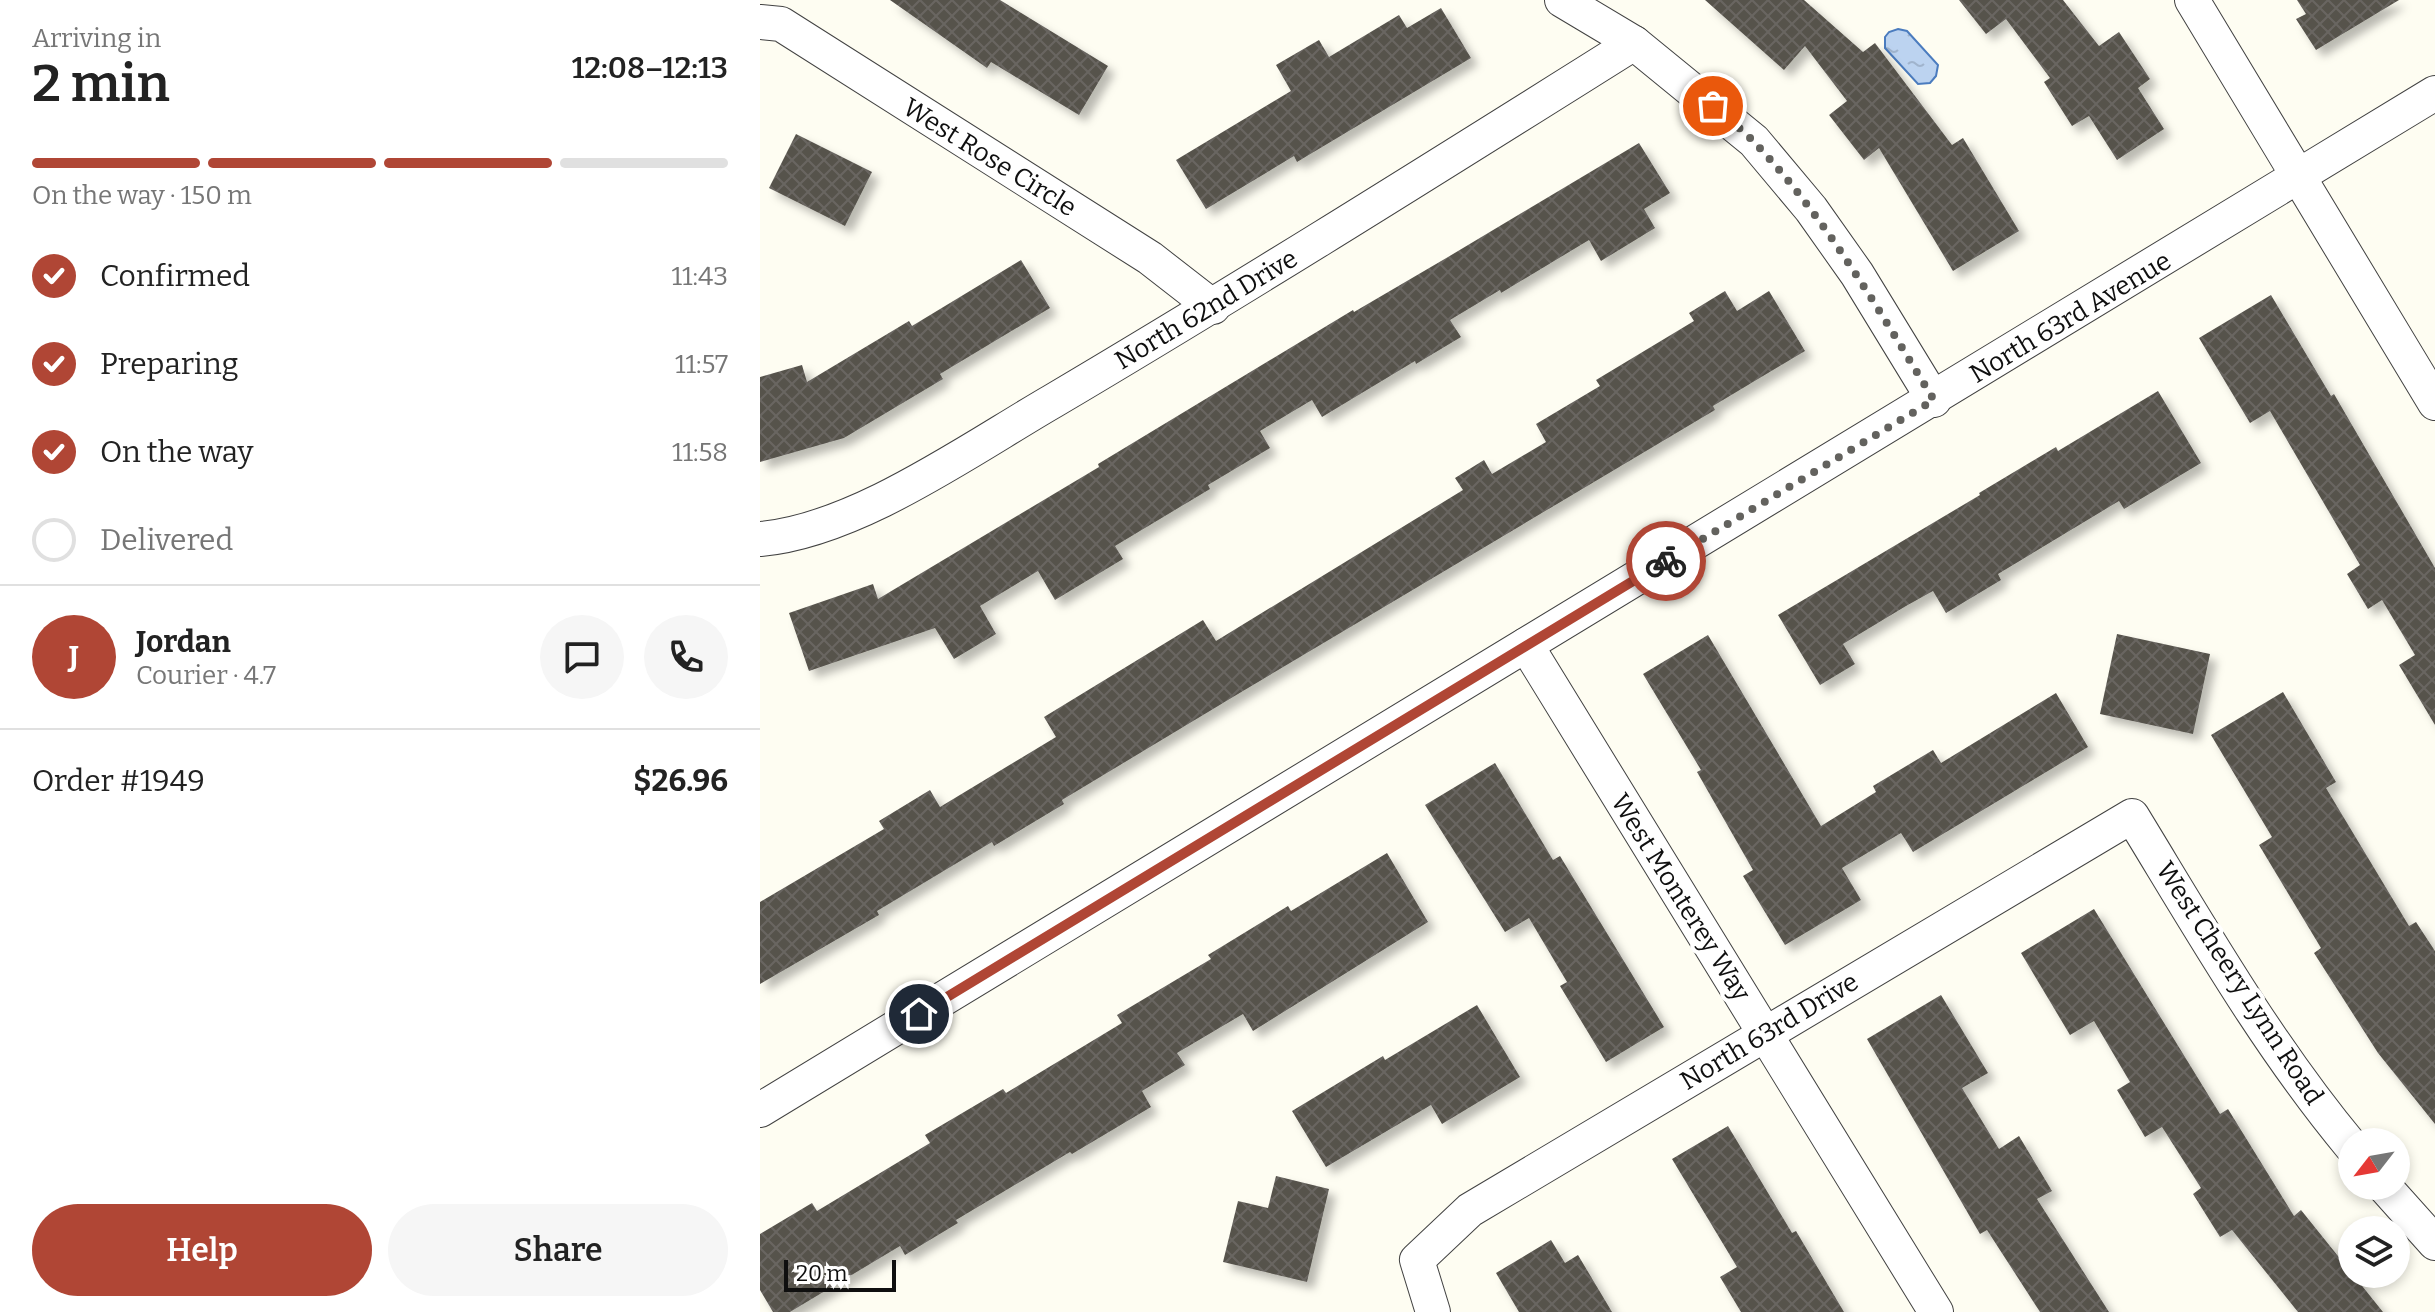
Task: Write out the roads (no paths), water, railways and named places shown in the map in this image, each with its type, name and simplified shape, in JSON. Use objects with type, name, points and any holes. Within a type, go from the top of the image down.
[{"type":"street","points":[[1562,0],[1634,43],[1754,141],[1811,209],[1857,274],[1934,400]]},
{"type":"street","points":[[2192,0],[2435,403]]},
{"type":"street","name":"West Rose Circle","points":[[760,22],[781,24],[1150,258],[1213,307]]},
{"type":"street","name":"North 62nd Drive","points":[[760,539],[816,529],[874,503],[1213,307],[1634,43]]},
{"type":"street","name":"North 63rd Avenue","points":[[760,1110],[1934,400],[2435,93]]},
{"type":"street","name":"West Monterey Way","points":[[1526,645],[1936,1312]]},
{"type":"street","name":"North 63rd Drive","points":[[1433,1312],[1417,1260],[1470,1210],[2132,816]]},
{"type":"street","name":"West Cheery Lynn Road","points":[[2132,816],[2236,985],[2291,1068],[2338,1129]]},
{"type":"street","points":[[2397,1200],[2435,1243]]},
{"type":"water","points":[[1898,29],[1907,31],[1938,65],[1936,76],[1930,83],[1918,84],[1885,48],[1885,37]]}]
